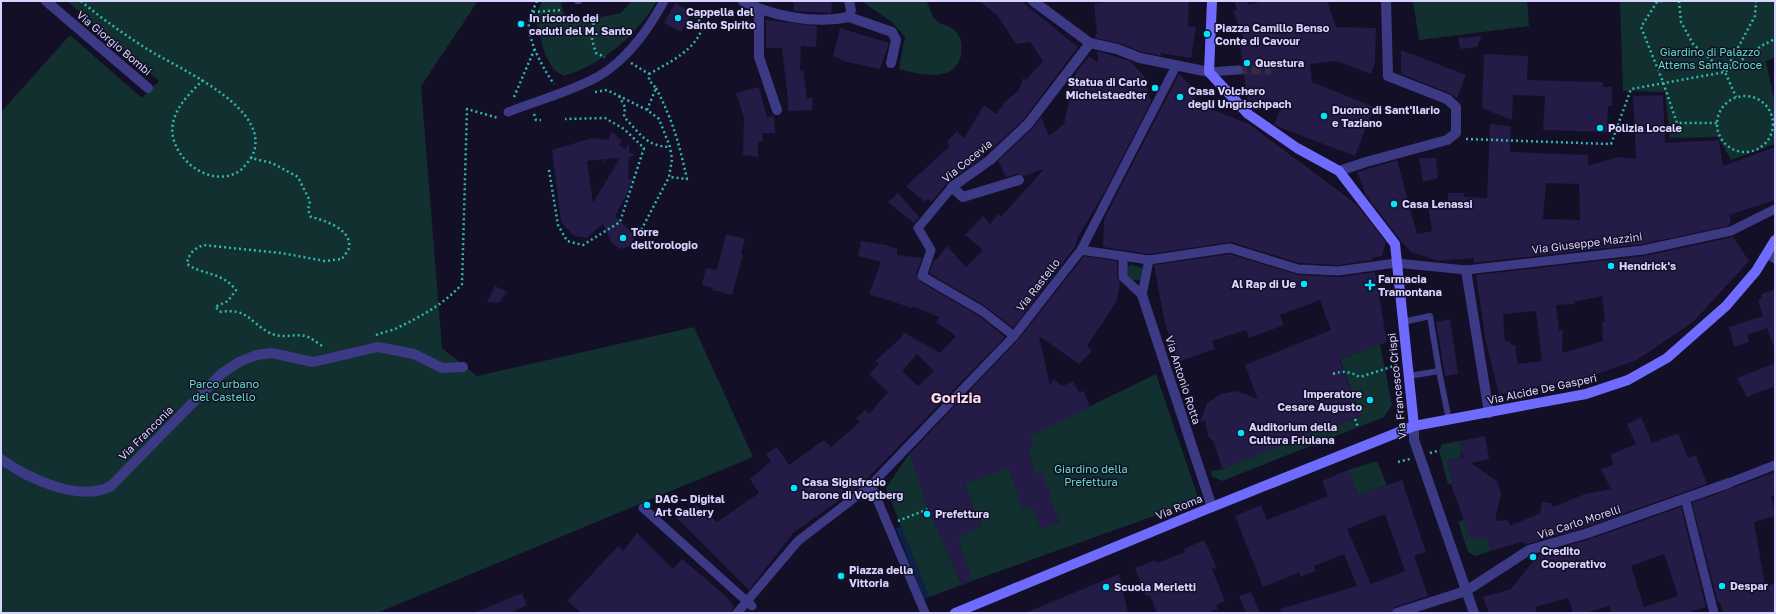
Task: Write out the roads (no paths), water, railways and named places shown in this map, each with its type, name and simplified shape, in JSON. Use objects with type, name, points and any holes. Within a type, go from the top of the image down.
[{"type":"main road","points":[[1212,1],[1209,72],[1248,114],[1297,148],[1339,171]]},
{"type":"main road","name":"Via Francesco Crispi","points":[[1339,171],[1395,244],[1414,426]]},
{"type":"main road","name":"Via Alcide De Gasperi","points":[[1414,426],[1586,394],[1628,380],[1667,358],[1726,306],[1771,256],[1775,240]]},
{"type":"main road","name":"Via Roma","points":[[955,613],[1212,507],[1414,426]]},
{"type":"street","name":"Via Giorgio Bombi","points":[[46,1],[148,88]]},
{"type":"street","points":[[506,116],[534,102],[599,76],[620,60],[652,22],[664,1]]},
{"type":"street","points":[[743,1],[759,9],[799,17],[832,21],[849,17],[892,32],[896,40],[891,63]]},
{"type":"street","points":[[849,1],[851,10],[849,17]]},
{"type":"street","points":[[1033,1],[1090,43],[1117,49],[1140,58],[1176,66],[1209,72],[1238,70]]},
{"type":"street","points":[[1339,171],[1366,162],[1447,140],[1456,133],[1456,107],[1447,99],[1388,76],[1386,1]]},
{"type":"street","points":[[759,9],[759,58],[777,110]]},
{"type":"street","name":"Via Cocevia","points":[[1014,336],[982,311],[922,276],[931,250],[918,228],[952,187],[990,160],[1028,124],[1090,43]]},
{"type":"street","name":"Via Rastello","points":[[870,487],[1014,336],[1080,250],[1176,66]]},
{"type":"street","name":"Via Cocevia","points":[[952,187],[963,197],[1019,180]]},
{"type":"street","name":"Via Giuseppe Mazzini","points":[[1080,250],[1149,260],[1230,248],[1298,269],[1338,271],[1396,263],[1466,270],[1643,250],[1731,231],[1775,209]]},
{"type":"street","points":[[1123,256],[1123,277],[1142,295]]},
{"type":"street","name":"Via Antonio Rotta","points":[[1149,260],[1142,295],[1212,507]]},
{"type":"street","points":[[1466,270],[1489,413]]},
{"type":"street","name":"Via Franconia","points":[[1,460],[14,469],[63,489],[106,489],[111,486],[221,374],[239,362],[256,355],[272,353],[313,362],[378,347],[414,354],[442,368],[463,366]]},
{"type":"street","name":"Via Francesco Crispi","points":[[1414,426],[1416,446],[1474,613]]},
{"type":"street","name":"Via Carlo Morelli","points":[[1397,613],[1466,590],[1529,550],[1588,533],[1775,466]]},
{"type":"street","points":[[737,613],[749,604],[798,541],[870,487],[925,613]]},
{"type":"street","points":[[1686,498],[1714,613]]},
{"type":"street","points":[[643,508],[749,604]]},
{"type":"lane","points":[[1403,322],[1430,316],[1449,420]]},
{"type":"lane","points":[[1409,376],[1439,371]]},
{"type":"water","points":[[901,526],[929,597],[924,599],[896,528]]},
{"type":"tunnel","points":[[1238,70],[1271,70]]},
{"type":"place","name":"Cappella del Santo Spirito","points":[[678,18]]},
{"type":"place","name":"In ricordo dei caduti del M. Santo","points":[[521,24]]},
{"type":"place","name":"Piazza Camillo Benso Conte di Cavour","points":[[1207,34]]},
{"type":"place","name":"Questura","points":[[1247,63]]},
{"type":"place","name":"Statua di Carlo Michelstaedter","points":[[1155,88]]},
{"type":"place","name":"Casa Volchero degli Ungrischpach","points":[[1180,97]]},
{"type":"place","name":"Duomo di Sant'Ilario e Taziano","points":[[1324,116]]},
{"type":"place","name":"Polizia Locale","points":[[1600,128]]},
{"type":"place","name":"Casa Lenassi","points":[[1394,204]]},
{"type":"place","name":"Torre dell'orologio","points":[[623,238]]},
{"type":"place","name":"Hendrick's","points":[[1611,266]]},
{"type":"place","name":"Al Rap di Ue","points":[[1304,284]]},
{"type":"place","name":"Farmacia Tramontana","points":[[1370,285]]},
{"type":"place","name":"Imperatore Cesare Augusto","points":[[1370,400]]},
{"type":"place","name":"Auditorium della Cultura Friulana","points":[[1241,433]]},
{"type":"place","name":"Casa Sigisfredo barone di Vogtberg","points":[[794,488]]},
{"type":"place","name":"DAG – Digital Art Gallery","points":[[647,505]]},
{"type":"place","name":"Prefettura","points":[[927,514]]},
{"type":"place","name":"Credito Cooperativo","points":[[1533,557]]},
{"type":"place","name":"Piazza della Vittoria","points":[[841,576]]},
{"type":"place","name":"Despar","points":[[1722,586]]},
{"type":"place","name":"Scuola Merletti","points":[[1106,587]]},
{"type":"district","name":"Gorizia","points":[[956,398]]},
{"type":"park label","name":"Giardino di Palazzo Attems Santa Croce","points":[[1710,58]]},
{"type":"park label","name":"Parco urbano del Castello","points":[[224,390]]},
{"type":"park label","name":"Giardino della Prefettura","points":[[1091,475]]}]
